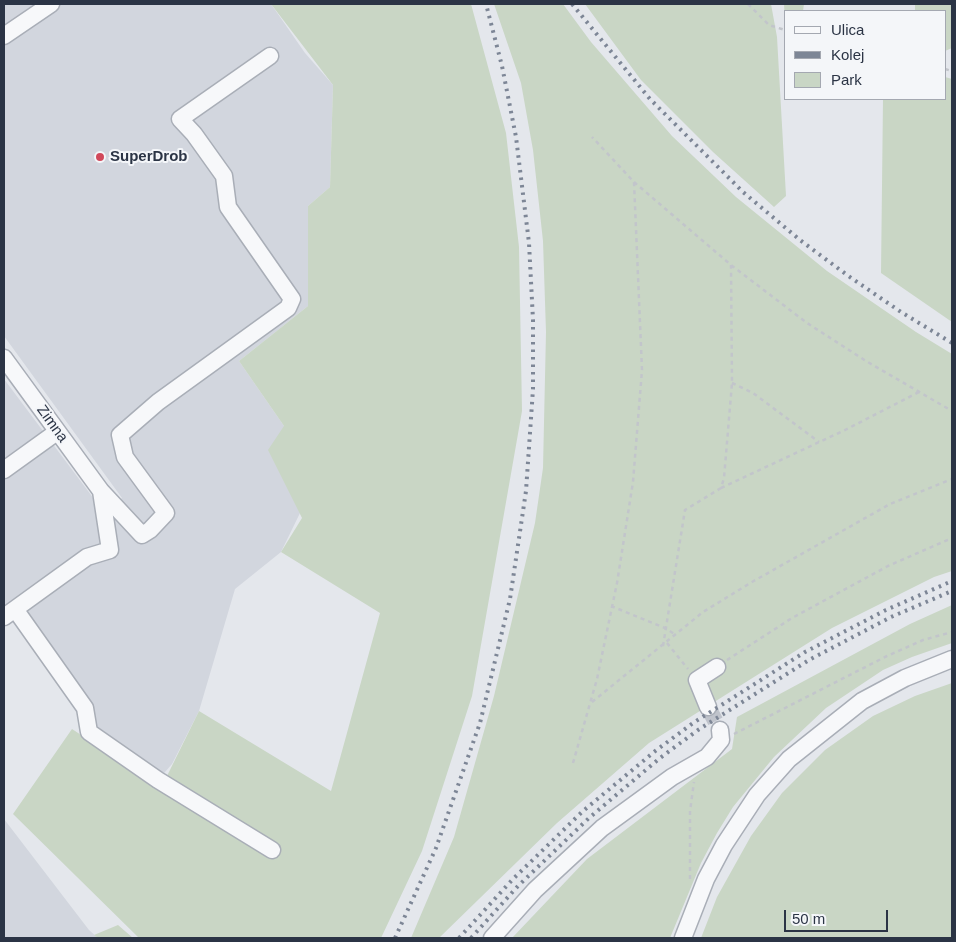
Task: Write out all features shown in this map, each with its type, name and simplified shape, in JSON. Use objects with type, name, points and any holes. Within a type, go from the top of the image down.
[{"type":"street","points":[[4,36],[51,4]]},
{"type":"street","name":"Zimna","points":[[4,358],[101,491],[142,535],[150,530],[166,512],[125,457],[120,435],[158,402],[288,308],[292,299],[228,207],[224,176],[194,134],[180,119],[270,56]]},
{"type":"street","points":[[4,470],[54,434]]},
{"type":"street","points":[[101,491],[110,550],[87,557],[9,613],[85,708],[88,732],[158,780],[272,850]]},
{"type":"street","points":[[684,938],[706,880],[724,845],[757,795],[789,759],[862,701],[905,678],[952,659]]},
{"type":"street","points":[[708,707],[697,680],[717,667]]},
{"type":"street","points":[[492,938],[535,890],[602,828],[672,777],[707,757],[720,735]]},
{"type":"path","points":[[748,4],[769,24],[784,30]]},
{"type":"path","points":[[592,138],[634,182],[730,265],[807,323],[952,411]]},
{"type":"path","points":[[573,763],[591,703],[611,606],[628,515],[640,405],[641,326],[634,182]]},
{"type":"path","points":[[721,488],[728,452],[732,383],[730,265]]},
{"type":"path","points":[[732,383],[753,393],[819,442]]},
{"type":"path","points":[[662,646],[685,510],[721,488],[919,392]]},
{"type":"path","points":[[591,703],[712,607],[890,504],[952,479]]},
{"type":"path","points":[[717,667],[801,613],[888,566],[952,538]]},
{"type":"path","points":[[611,606],[666,628],[676,635]]},
{"type":"path","points":[[720,735],[923,640],[952,632]]},
{"type":"path","points":[[667,643],[697,680]]},
{"type":"path","points":[[690,884],[690,811],[694,780]]},
{"type":"shaded area","points":[[4,4],[271,4],[305,53],[333,85],[330,187],[308,206],[308,306],[239,361],[284,426],[300,513],[281,552],[235,589],[199,711],[172,764],[158,780],[89,732],[85,708],[15,609],[4,617],[4,379],[100,507],[108,509],[122,498],[4,336]]},
{"type":"shaded area","points":[[4,819],[89,930],[98,938],[4,938]]},
{"type":"green space","points":[[271,4],[471,4],[506,133],[519,247],[522,411],[472,696],[422,851],[381,938],[139,938],[13,814],[72,729],[157,785],[167,776],[199,711],[331,791],[380,613],[281,552],[302,518],[268,450],[284,426],[239,361],[308,306],[308,206],[330,187],[333,85]]},
{"type":"green space","points":[[494,4],[563,4],[591,42],[672,136],[736,197],[827,271],[916,332],[952,354],[952,571],[934,577],[832,628],[649,743],[557,823],[439,938],[411,938],[454,837],[494,696],[535,523],[543,468],[546,332],[543,241],[533,150],[521,83]]},
{"type":"green space","points":[[585,4],[771,4],[777,37],[786,196],[774,207],[713,152],[641,80]]},
{"type":"green space","points":[[784,4],[804,4],[803,10],[784,10]]},
{"type":"green space","points":[[915,4],[952,4],[952,48],[946,51],[946,10],[915,10]]},
{"type":"green space","points":[[946,77],[952,79],[952,322],[881,273],[883,100],[946,100]]},
{"type":"green space","points":[[952,605],[952,643],[912,657],[883,670],[826,708],[774,757],[733,807],[717,833],[701,863],[670,938],[512,938],[587,859],[732,749],[737,717],[910,624]]},
{"type":"green space","points":[[952,683],[952,938],[701,938],[717,897],[751,836],[782,793],[825,750],[873,716],[915,696]]},
{"type":"green space","points":[[118,925],[133,938],[98,938],[94,935]]},
{"type":"tunnel","points":[[708,707],[720,730]]},
{"type":"railway","points":[[395,938],[436,848],[480,723],[510,599],[526,491],[533,389],[533,320],[529,243],[516,137],[502,66],[486,4]]},
{"type":"railway","points":[[572,4],[650,99],[743,192],[800,240],[847,275],[901,312],[952,343]]},
{"type":"railway","points":[[459,938],[513,879],[583,811],[654,752],[693,723],[805,652],[886,610],[952,581]]},
{"type":"railway","points":[[471,938],[518,886],[589,818],[660,758],[698,730],[809,660],[891,617],[952,591]]},
{"type":"place","name":"SuperDrob","points":[[100,157]]}]
